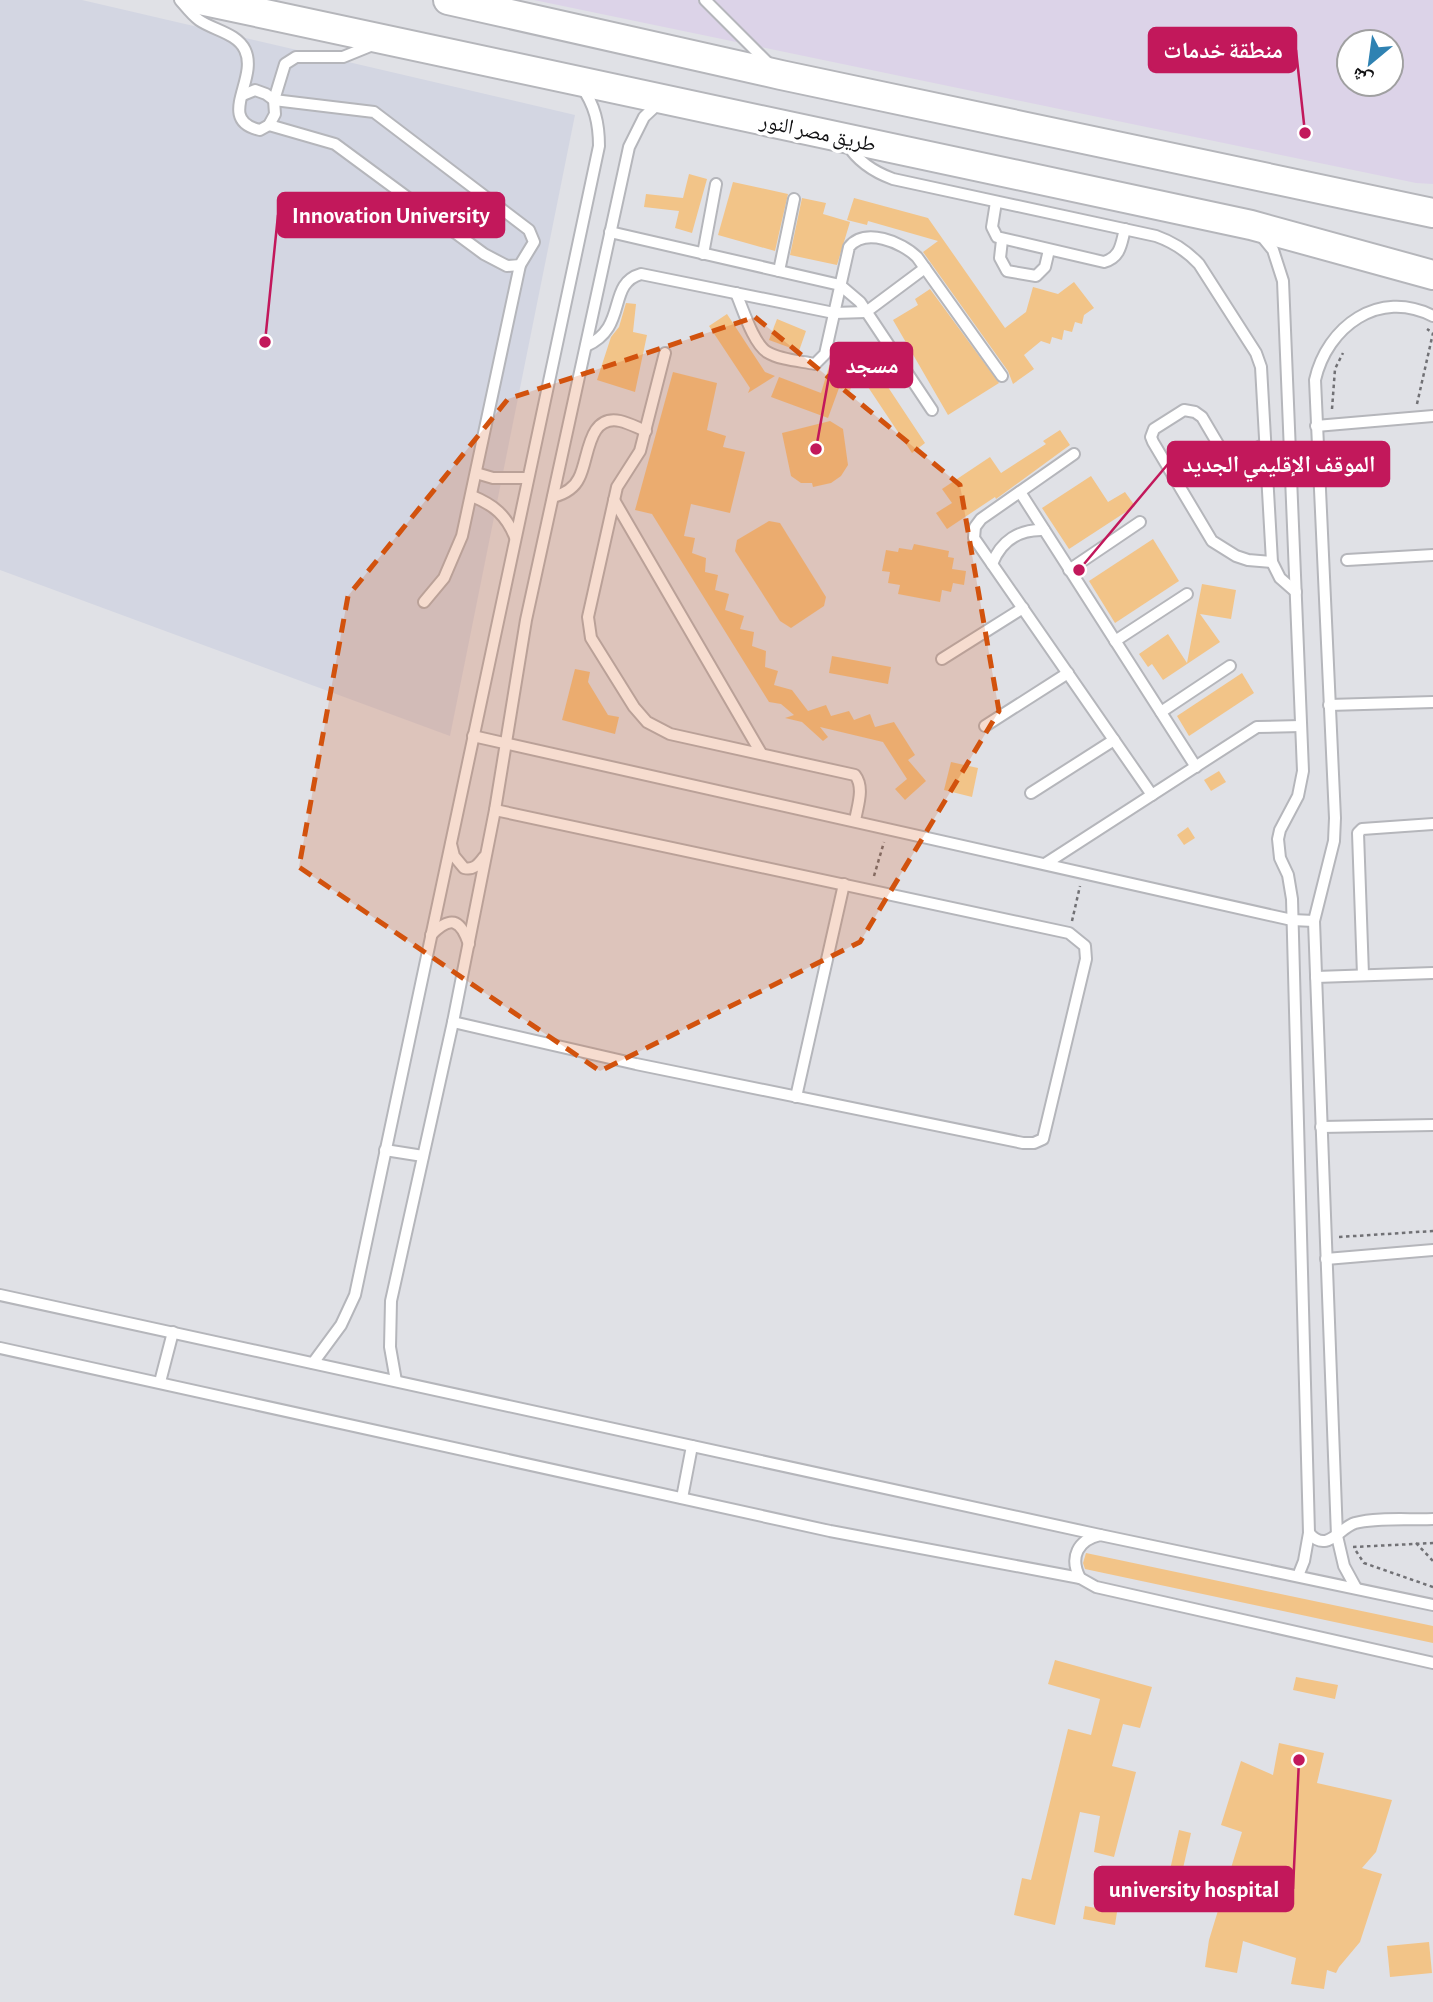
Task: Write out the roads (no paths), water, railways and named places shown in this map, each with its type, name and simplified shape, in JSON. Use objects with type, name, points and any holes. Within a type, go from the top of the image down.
[{"type":"street","name":"طريق مصر النور","points":[[200,0],[1251,225],[1430,275]]},
{"type":"street","points":[[448,0],[781,75],[1433,213]]},
{"type":"street","points":[[1404,206],[1433,198]]},
{"type":"lane","points":[[180,0],[198,20],[238,41],[246,51],[247,73],[239,117],[247,127],[260,130],[269,125],[275,114],[274,100],[285,64],[296,57],[342,57],[384,40]]},
{"type":"lane","points":[[705,0],[781,75]]},
{"type":"lane","points":[[313,1363],[341,1325],[355,1295],[599,146],[599,132],[592,105],[578,81]]},
{"type":"lane","points":[[243,95],[255,90],[266,93],[274,100],[374,112],[529,230],[534,242],[520,265],[462,536],[444,578],[424,602]]},
{"type":"lane","points":[[396,1381],[390,1347],[389,1315],[453,1022],[495,810],[526,620],[632,137],[644,117],[663,100]]},
{"type":"lane","points":[[269,125],[335,144],[484,254],[507,266],[520,265]]},
{"type":"lane","points":[[844,138],[858,159],[893,180],[1169,240],[1182,247],[1199,264],[1259,359],[1272,562],[1280,578],[1296,592]]},
{"type":"lane","points":[[704,254],[716,184]]},
{"type":"lane","points":[[779,271],[794,199]]},
{"type":"lane","points":[[996,201],[992,227],[997,237],[1002,240],[1104,262],[1119,252],[1125,229]]},
{"type":"lane","points":[[1251,225],[1273,250],[1283,281],[1303,771],[1298,796],[1278,839],[1280,858],[1289,875],[1291,886],[1309,1534],[1304,1562],[1298,1576]]},
{"type":"lane","points":[[610,232],[840,285],[851,293],[866,312],[932,410]]},
{"type":"lane","points":[[736,293],[759,344],[775,355],[816,364],[825,354],[849,247],[862,237],[868,236],[907,248],[925,268],[1002,376]]},
{"type":"lane","points":[[1002,240],[999,258],[1002,266],[1007,271],[1033,277],[1045,267],[1049,250]]},
{"type":"lane","points":[[586,346],[607,331],[624,285],[634,276],[648,275],[834,313],[866,312],[925,268]]},
{"type":"lane","points":[[1356,1588],[1344,1566],[1337,1536],[1315,976],[1314,921],[1335,830],[1314,395],[1318,366],[1327,347],[1340,330],[1364,314],[1392,307],[1417,309],[1433,316]]},
{"type":"lane","points":[[665,353],[640,451],[618,484],[588,617],[592,638],[634,707],[654,727],[670,734],[855,775],[859,779],[861,790],[855,821]]},
{"type":"lane","points":[[1238,478],[1202,417],[1195,412],[1184,410],[1156,425],[1152,432],[1153,442],[1212,541],[1236,556],[1272,562]]},
{"type":"lane","points":[[1316,426],[1433,416]]},
{"type":"lane","points":[[553,497],[568,491],[579,479],[592,435],[601,425],[620,421],[646,431]]},
{"type":"lane","points":[[1228,462],[1265,443]]},
{"type":"lane","points":[[1074,454],[981,519],[975,527],[974,538],[1152,795]]},
{"type":"lane","points":[[476,474],[493,478],[528,478]]},
{"type":"lane","points":[[1020,492],[1196,767]]},
{"type":"lane","points":[[472,496],[488,502],[500,512],[508,521],[515,537]]},
{"type":"lane","points":[[614,500],[761,753]]},
{"type":"lane","points":[[1069,570],[1140,523]]},
{"type":"lane","points":[[992,564],[1001,547],[1016,535],[1044,530]]},
{"type":"lane","points":[[1347,560],[1433,555]]},
{"type":"lane","points":[[1115,641],[1187,594]]},
{"type":"lane","points":[[942,659],[1023,608]]},
{"type":"lane","points":[[1161,712],[1230,666]]},
{"type":"lane","points":[[985,726],[1068,673]]},
{"type":"lane","points":[[1329,705],[1433,702]]},
{"type":"lane","points":[[1045,864],[1257,727],[1301,726]]},
{"type":"lane","points":[[473,736],[1292,920],[1314,921]]},
{"type":"lane","points":[[1031,793],[1114,740]]},
{"type":"lane","points":[[453,1022],[796,1097],[1034,1143],[1043,1139],[1086,959],[1085,946],[1069,933],[495,810]]},
{"type":"lane","points":[[1363,975],[1358,833],[1362,829],[1433,824]]},
{"type":"lane","points":[[451,841],[454,856],[464,868],[478,866],[486,855]]},
{"type":"lane","points":[[796,1097],[844,884]]},
{"type":"lane","points":[[431,935],[440,926],[449,921],[454,922],[460,925],[468,944]]},
{"type":"lane","points":[[1315,976],[1433,973]]},
{"type":"lane","points":[[1321,1128],[1433,1125]]},
{"type":"lane","points":[[385,1150],[424,1156]]},
{"type":"lane","points":[[1326,1259],[1433,1250]]},
{"type":"lane","points":[[0,1295],[1433,1605]]},
{"type":"lane","points":[[160,1382],[173,1332]]},
{"type":"lane","points":[[0,1348],[843,1533],[1080,1577],[1096,1587],[1433,1663]]},
{"type":"lane","points":[[682,1498],[692,1446]]},
{"type":"lane","points":[[1309,1534],[1321,1542],[1332,1540],[1345,1528],[1360,1522],[1433,1520]]},
{"type":"lane","points":[[1080,1577],[1074,1559],[1077,1550],[1082,1542],[1100,1535]]},
{"type":"place","name":"منطقة خدمات","points":[[1305,133]]},
{"type":"place","name":"Innovation University","points":[[265,342]]},
{"type":"place","name":"مسجد","points":[[816,449]]},
{"type":"place","name":"الموقف الإقليمي الجديد","points":[[1079,570]]},
{"type":"place","name":"university hospital","points":[[1299,1760]]}]
